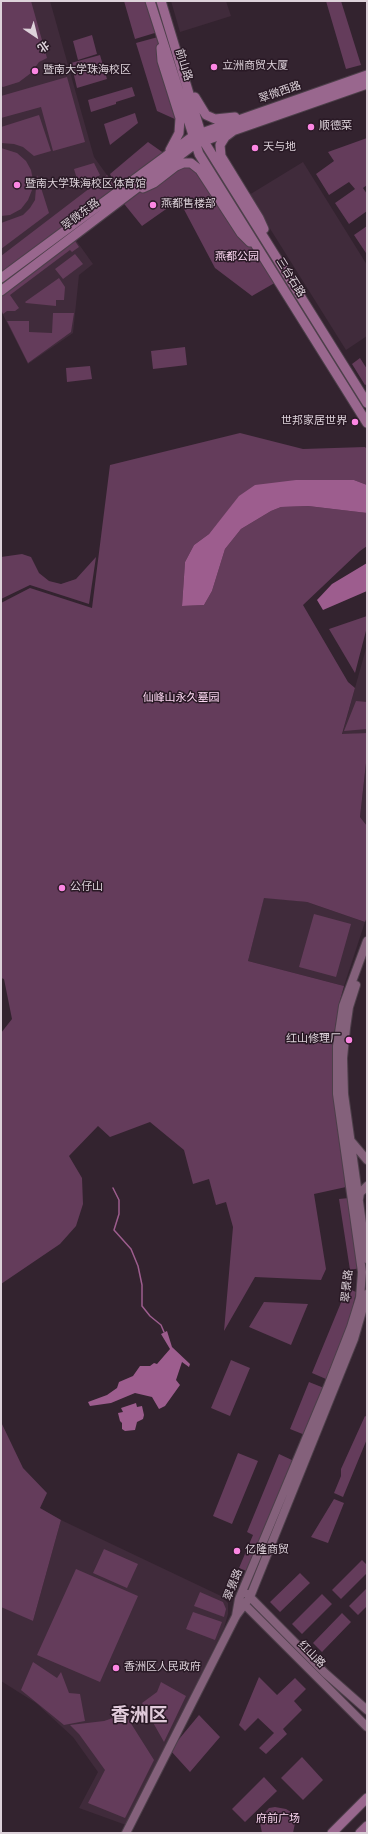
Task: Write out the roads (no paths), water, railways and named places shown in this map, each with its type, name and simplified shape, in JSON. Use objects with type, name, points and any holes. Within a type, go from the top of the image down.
[{"type":"main road","name":"前山路","points":[[150,1],[198,138]]},
{"type":"main road","name":"前山路","points":[[161,1],[184,76],[198,138]]},
{"type":"main road","points":[[160,33],[162,61],[180,118],[179,133],[172,147],[164,157]]},
{"type":"main road","name":"翠微西路","points":[[198,138],[262,112],[367,75]]},
{"type":"main road","points":[[184,76],[200,107],[206,115],[215,119],[262,112]]},
{"type":"main road","name":"翠微西路","points":[[198,138],[237,128],[367,84]]},
{"type":"main road","points":[[237,128],[225,138],[220,145],[221,156],[259,218],[275,256]]},
{"type":"main road","name":"翠微东路","points":[[1,278],[164,157],[198,138]]},
{"type":"main road","name":"翠微东路","points":[[1,291],[130,193],[198,138]]},
{"type":"main road","name":"三台石路","points":[[198,138],[199,154],[367,423]]},
{"type":"main road","name":"三台石路","points":[[198,138],[275,256],[367,404]]},
{"type":"main road","points":[[130,193],[154,183],[176,166],[183,163],[191,163],[200,170],[241,233],[261,253]]},
{"type":"main road","name":"翠景路","points":[[126,1833],[236,1616],[242,1602],[243,1591],[330,1382],[351,1327],[360,1298],[362,1272],[337,1094],[337,1046],[343,1006],[367,941]]},
{"type":"main road","name":"翠景路","points":[[367,956],[351,1001],[343,1058],[344,1094],[367,1259]]},
{"type":"main road","points":[[350,1140],[367,1160]]},
{"type":"main road","points":[[358,1200],[360,1193],[367,1186]]},
{"type":"main road","name":"翠景路","points":[[242,1602],[250,1597],[354,1339],[367,1294]]},
{"type":"main road","name":"红山路","points":[[243,1591],[324,1673],[367,1710]]},
{"type":"main road","name":"红山路","points":[[242,1602],[367,1727]]},
{"type":"main road","points":[[332,1833],[367,1798]]},
{"type":"main road","points":[[360,1833],[367,1826]]},
{"type":"waterway","points":[[113,1188],[119,1200],[119,1214],[114,1230],[131,1249],[138,1266],[142,1285],[142,1306],[150,1316],[161,1325],[164,1332]]},
{"type":"place","name":"立洲商贸大厦","points":[[214,67]]},
{"type":"place","name":"暨南大学珠海校区","points":[[35,71]]},
{"type":"place","name":"顺德菜","points":[[311,127]]},
{"type":"place","name":"天与地","points":[[255,148]]},
{"type":"place","name":"暨南大学珠海校区体育馆","points":[[17,185]]},
{"type":"place","name":"燕都售楼部","points":[[153,205]]},
{"type":"place","name":"世邦家居世界","points":[[355,422]]},
{"type":"place","name":"公仔山","points":[[62,888]]},
{"type":"place","name":"红山修理厂","points":[[349,1040]]},
{"type":"place","name":"亿隆商贸","points":[[237,1551]]},
{"type":"place","name":"香洲区人民政府","points":[[116,1668]]},
{"type":"district","name":"香洲区","points":[[139,1717]]},
{"type":"park label","name":"燕都公园","points":[[237,258]]},
{"type":"park label","name":"仙峰山永久墓园","points":[[181,699]]},
{"type":"park label","name":"府前广场","points":[[278,1820]]}]
